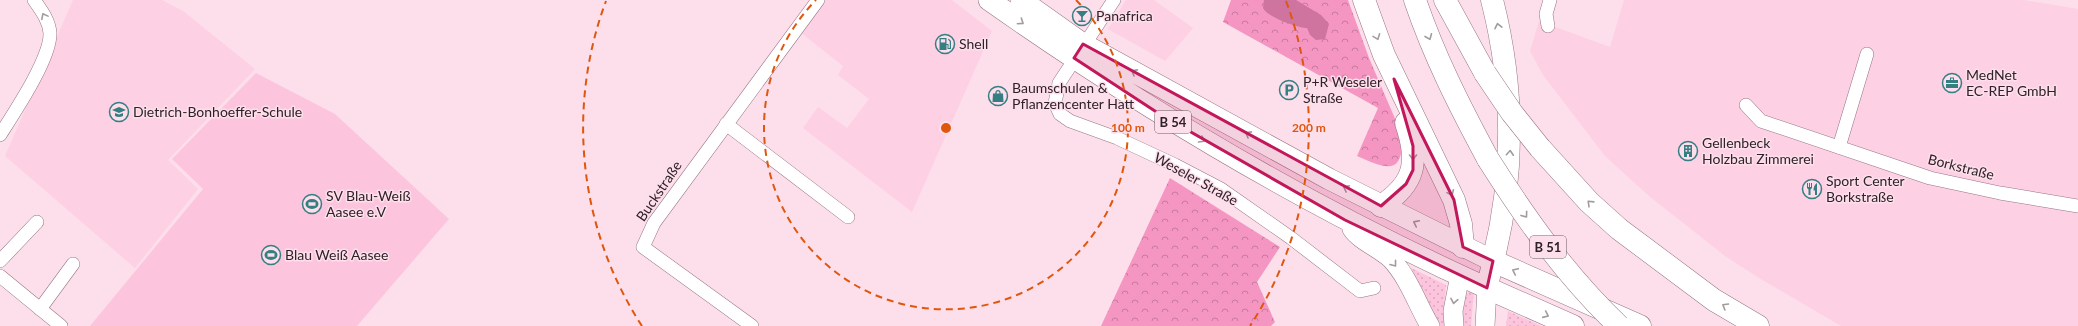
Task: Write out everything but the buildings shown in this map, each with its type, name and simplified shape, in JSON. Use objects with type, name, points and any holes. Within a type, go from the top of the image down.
[{"type":"highway","points":[[1364,0],[1394,79],[1454,200],[1461,224],[1463,247]]},
{"type":"highway","name":"B 51","points":[[1415,0],[1438,61],[1462,111],[1488,159],[1545,244],[1578,283],[1619,326]]},
{"type":"highway","points":[[1445,0],[1485,73],[1512,113],[1540,148],[1589,202],[1640,246],[1714,300],[1758,326]]},
{"type":"highway","points":[[1492,0],[1498,25],[1506,77],[1510,146],[1504,213],[1493,261]]},
{"type":"highway","points":[[1381,206],[1406,184],[1413,170],[1413,146],[1400,105],[1394,79]]},
{"type":"highway","name":"B 51","points":[[1493,261],[1640,326]]},
{"type":"highway","points":[[1487,288],[1573,326]]},
{"type":"main road","name":"B 54","points":[[988,0],[1079,52],[1192,104],[1381,206],[1493,261]]},
{"type":"main road","name":"B 54","points":[[1021,0],[1079,52],[1180,127],[1345,220],[1487,288]]},
{"type":"main road","name":"B 54","points":[[1180,127],[1192,104]]},
{"type":"main road","points":[[1345,220],[1356,235],[1378,247],[1392,260],[1410,286],[1430,326]]},
{"type":"main road","points":[[1454,326],[1452,310],[1460,276],[1463,247]]},
{"type":"main road","points":[[1485,326],[1487,288],[1493,261]]},
{"type":"street","points":[[0,135],[32,81],[46,53],[50,34],[48,24],[34,0]]},
{"type":"street","name":"Buckstraße","points":[[752,326],[643,247],[654,223],[818,0]]},
{"type":"street","name":"Weseler Straße","points":[[1114,0],[1063,75],[1056,90],[1056,109],[1064,118],[1117,138],[1176,165],[1221,189],[1291,238],[1360,290],[1374,288]]},
{"type":"street","points":[[1548,26],[1546,14],[1550,0]]},
{"type":"street","points":[[1839,147],[1866,54]]},
{"type":"street","name":"Borkstraße","points":[[1746,105],[1761,121],[1930,178],[2000,193],[2078,206]]},
{"type":"street","points":[[726,124],[848,217]]},
{"type":"street","points":[[0,261],[37,222]]},
{"type":"street","points":[[40,309],[74,264]]},
{"type":"street","points":[[0,276],[61,326]]},
{"type":"highlighted area","points":[[1083,44],[1381,206],[1406,184],[1413,170],[1413,146],[1394,79],[1454,200],[1463,247],[1493,261],[1487,288],[1345,220],[1161,115],[1074,58]]},
{"type":"shaded area","name":"Dietrich-Bonhoeffer-Schule","points":[[73,0],[162,0],[183,11],[255,69],[168,160],[198,189],[135,268],[5,156]]},
{"type":"shaded area","points":[[824,0],[952,0],[992,31],[912,212],[803,128],[818,107],[847,128],[869,99],[838,75],[843,66],[800,32]]},
{"type":"shaded area","points":[[1126,0],[1154,0],[1193,28],[1165,61],[1108,29]]},
{"type":"shaded area","points":[[1264,0],[1296,0],[1321,15],[1329,24],[1325,39],[1316,40],[1310,35],[1307,28],[1290,24],[1270,15],[1263,8]]},
{"type":"shaded area","points":[[1624,0],[2024,0],[2078,9],[2078,326],[1841,326],[1759,278],[1725,256],[1649,196],[1605,156],[1543,75],[1530,51],[1539,21],[1610,47]]},
{"type":"shaded area","name":"SV Blau-Weiß Aasee e.V","points":[[256,73],[335,114],[449,219],[357,326],[90,326],[203,189],[172,159]]},
{"type":"shaded area","points":[[1403,264],[1446,285],[1444,307],[1446,326],[1436,326]]},
{"type":"shaded area","points":[[1470,290],[1474,291],[1471,326],[1462,326],[1463,302]]},
{"type":"shaded area","points":[[1508,311],[1541,326],[1506,326]]},
{"type":"green space","points":[[1231,0],[1348,0],[1369,58],[1402,135],[1402,149],[1400,158],[1396,164],[1384,166],[1357,156],[1378,108],[1223,22]]},
{"type":"green space","points":[[1170,178],[1280,247],[1257,282],[1275,322],[1271,326],[1101,326]]},
{"type":"place","name":"Panafrica","points":[[1082,16]]},
{"type":"place","name":"Shell","points":[[945,44]]},
{"type":"place","name":"MedNet EC-REP GmbH","points":[[1952,83]]},
{"type":"place","name":"P+R Weseler Straße","points":[[1289,90]]},
{"type":"place","name":"Baumschulen & Pflanzencenter Hatt","points":[[998,96]]},
{"type":"place","name":"Dietrich-Bonhoeffer-Schule","points":[[119,112]]},
{"type":"place","name":"Gellenbeck Holzbau Zimmerei","points":[[1688,151]]},
{"type":"place","name":"Sport Center Borkstraße","points":[[1812,189]]},
{"type":"place","name":"SV Blau-Weiß Aasee e.V","points":[[312,204]]},
{"type":"place","name":"Blau Weiß Aasee","points":[[271,255]]}]
